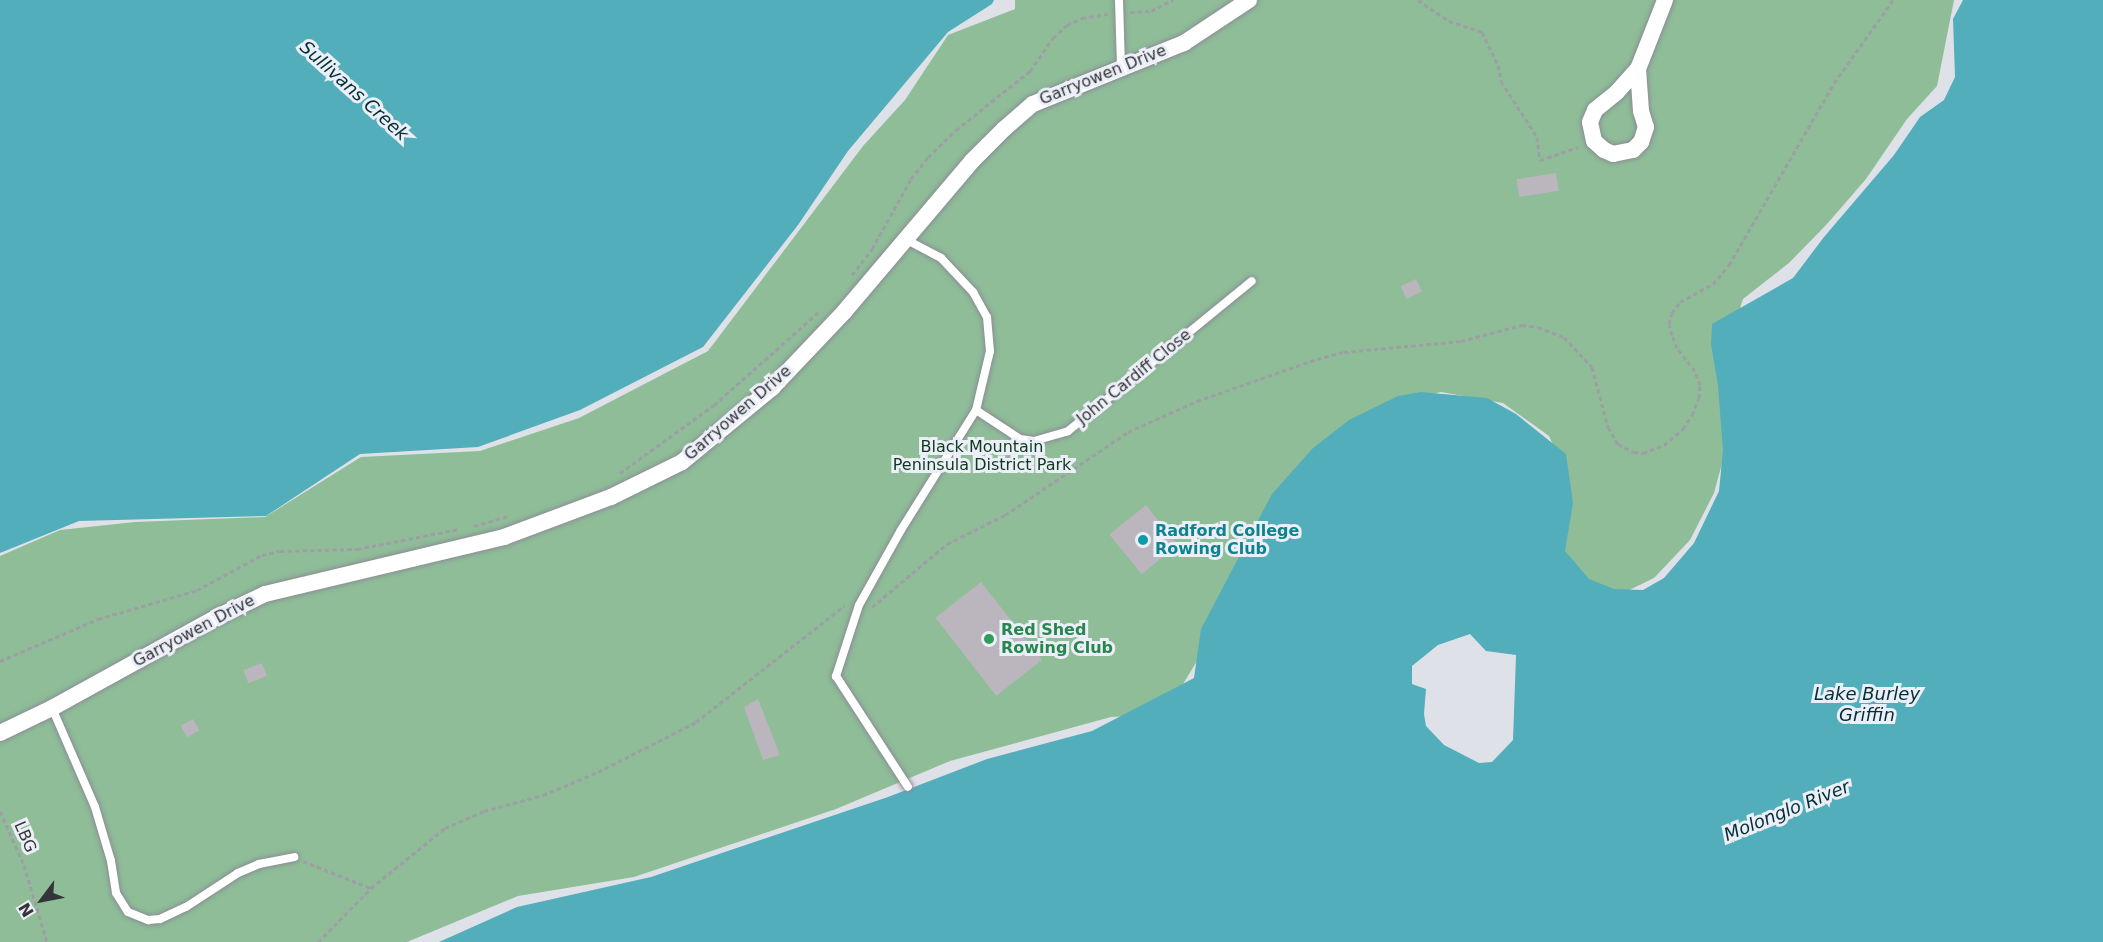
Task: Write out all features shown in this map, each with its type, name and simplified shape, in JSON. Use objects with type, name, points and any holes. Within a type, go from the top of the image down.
[{"type":"street","name":"Garryowen Drive","points":[[0,733],[52,708],[217,617],[265,594],[386,563],[504,537],[611,497],[682,462],[772,388],[844,312],[904,238],[972,161],[1033,104],[1184,43],[1249,0]]},
{"type":"street","points":[[1638,69],[1641,111],[1646,127],[1641,142],[1633,150],[1613,154],[1594,141],[1590,122],[1595,110],[1617,92],[1638,69],[1665,0]]},
{"type":"lane","points":[[1119,0],[1121,67]]},
{"type":"lane","points":[[904,238],[941,258],[974,291],[987,317],[990,351],[976,410],[901,530],[860,605],[836,676],[908,787]]},
{"type":"lane","name":"John Cardiff Close","points":[[976,410],[1020,439],[1034,441],[1068,431],[1252,281]]},
{"type":"lane","points":[[52,708],[95,807],[111,861],[116,893],[128,912],[148,921],[160,919],[186,907],[238,873],[259,864],[294,857]]},
{"type":"path","points":[[846,282],[872,249],[911,179],[928,157],[956,130],[1030,71],[1053,38],[1067,25],[1082,18],[1151,11],[1173,0]]},
{"type":"path","points":[[1418,0],[1449,21],[1482,32],[1498,65],[1501,81],[1537,137],[1540,160],[1594,141]]},
{"type":"path","points":[[318,942],[371,888],[445,828],[484,811],[543,795],[598,772],[696,722],[851,600],[871,608],[947,544],[1005,515],[1128,432],[1197,401],[1317,359],[1344,352],[1451,343],[1522,325],[1539,327],[1564,337],[1592,367],[1608,427],[1618,444],[1634,452],[1643,453],[1664,445],[1683,429],[1692,415],[1699,399],[1700,385],[1695,371],[1677,348],[1669,324],[1672,313],[1680,302],[1713,284],[1729,265],[1834,83],[1893,0]]},
{"type":"path","points":[[613,477],[714,405],[803,329],[825,306]]},
{"type":"path","points":[[473,526],[514,515]]},
{"type":"path","points":[[0,661],[98,619],[196,590],[262,555],[280,551],[357,549],[463,529]]},
{"type":"path","name":"LBG","points":[[0,811],[24,865],[47,942]]},
{"type":"path","points":[[294,857],[371,888]]},
{"type":"green space","name":"Black Mountain Peninsula District Park","points":[[1015,0],[1954,0],[1937,86],[1907,119],[1866,179],[1827,224],[1789,263],[1743,299],[1731,337],[1727,445],[1714,493],[1690,540],[1654,578],[1619,595],[1595,593],[1559,563],[1565,471],[1549,436],[1503,403],[1441,392],[1380,406],[1203,651],[1180,689],[1130,716],[1111,717],[950,761],[836,809],[634,877],[518,896],[407,942],[0,942],[0,556],[60,530],[135,522],[265,517],[361,457],[480,451],[579,418],[708,351],[863,146],[905,100],[948,35],[1015,9]]},
{"type":"water","name":"Sullivans Creek","points":[[0,0],[994,0],[992,4],[948,32],[848,151],[798,225],[703,347],[580,410],[478,447],[360,454],[266,516],[79,521],[0,553]]},
{"type":"water","name":"Lake Burley Griffin","points":[[1963,0],[2103,0],[2103,942],[439,942],[517,907],[651,877],[888,797],[987,759],[1092,731],[1194,678],[1201,629],[1272,494],[1313,448],[1349,420],[1398,396],[1421,392],[1487,398],[1516,414],[1566,454],[1573,503],[1565,551],[1589,579],[1614,589],[1643,590],[1664,578],[1694,543],[1719,491],[1723,450],[1718,386],[1711,344],[1712,324],[1793,278],[1824,237],[1894,155],[1920,117],[1944,100],[1955,77],[1953,19]],"holes":[[[1470,634],[1486,651],[1516,655],[1513,740],[1492,762],[1479,763],[1444,745],[1426,726],[1424,714],[1426,689],[1412,684],[1412,666],[1438,645]]]},
{"type":"building","points":[[1556,173],[1559,191],[1519,197],[1516,179]]},
{"type":"building","points":[[1416,279],[1422,292],[1407,299],[1401,286]]},
{"type":"building","name":"Radford College Rowing Club","points":[[1146,505],[1178,545],[1142,574],[1109,535]]},
{"type":"building","name":"Red Shed Rowing Club","points":[[981,582],[1042,660],[996,696],[935,618]]},
{"type":"building","points":[[262,663],[267,676],[248,683],[243,670]]},
{"type":"building","points":[[758,699],[780,755],[763,760],[744,707]]},
{"type":"building","points":[[193,719],[199,730],[187,737],[181,726]]},
{"type":"place","name":"Radford College Rowing Club","points":[[1143,540]]},
{"type":"place","name":"Red Shed Rowing Club","points":[[989,639]]},
{"type":"water label","name":"Molonglo River","points":[[1787,811]]}]
